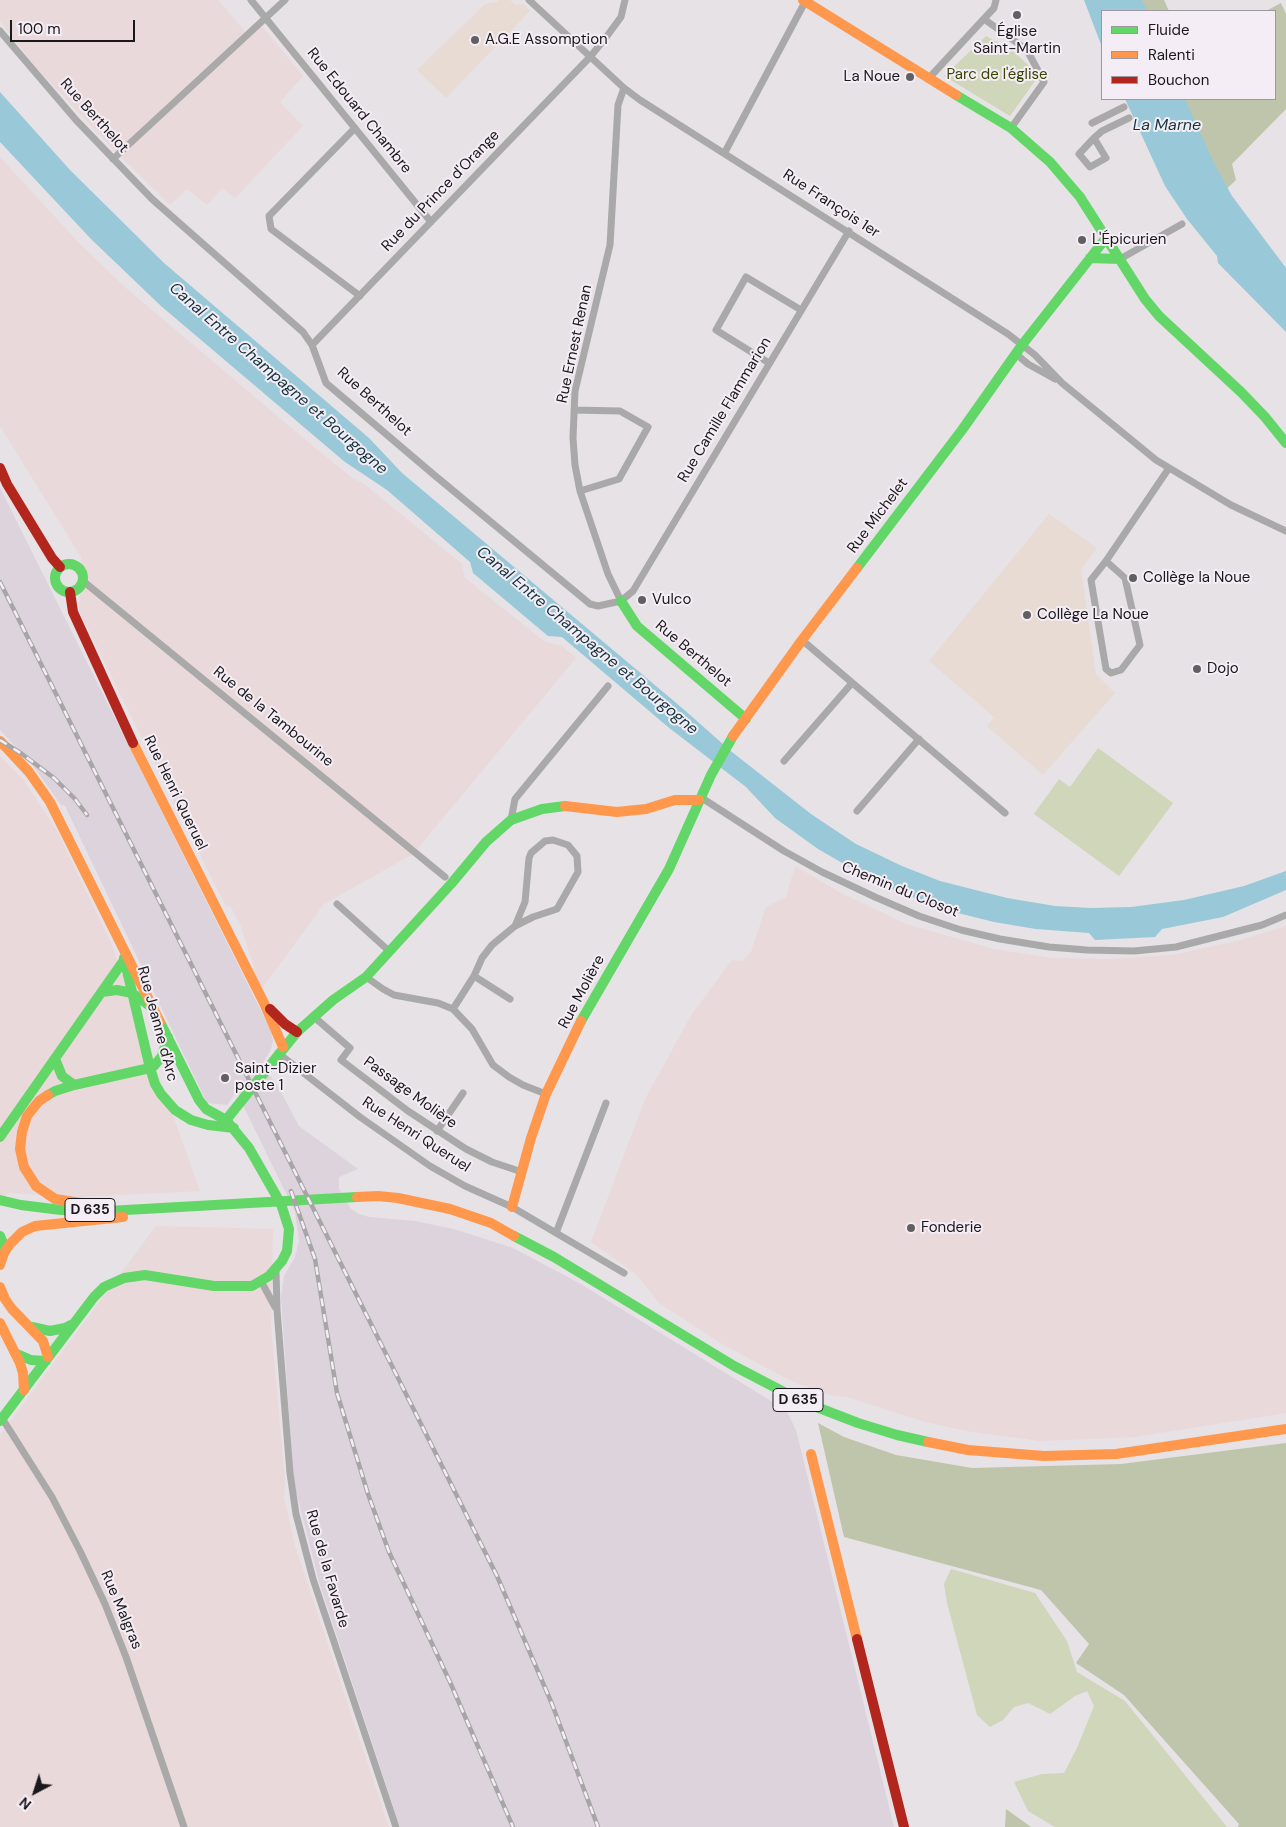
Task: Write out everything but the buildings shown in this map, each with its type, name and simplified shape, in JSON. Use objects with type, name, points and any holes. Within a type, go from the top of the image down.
[{"type":"main road","points":[[804,1],[1011,128],[1050,162],[1080,197],[1145,299],[1159,316],[1241,392],[1286,443]]},
{"type":"main road","name":"Rue Michelet","points":[[699,800],[732,738],[802,640],[962,430],[1022,345],[1106,238]]},
{"type":"main road","points":[[1090,258],[1120,260]]},
{"type":"main road","points":[[0,468],[7,484],[52,558],[60,567]]},
{"type":"main road","points":[[68,564],[76,566],[82,572],[83,581],[78,588],[70,592],[62,590],[56,583],[56,574],[60,567],[68,564]]},
{"type":"main road","name":"Rue Henri Queruel","points":[[70,592],[73,612],[148,775],[264,1003],[280,1050]]},
{"type":"main road","name":"Rue Berthelot","points":[[621,601],[638,626],[746,719]]},
{"type":"main road","name":"Rue Jeanne d'Arc","points":[[0,741],[29,772],[50,802],[202,1105],[226,1120],[234,1128],[260,1165],[286,1216],[289,1229],[287,1250],[276,1270]]},
{"type":"main road","points":[[226,1120],[280,1050],[297,1032],[313,1016],[366,977],[451,884],[486,842],[511,820],[542,809],[561,806],[617,812],[646,809],[675,800],[699,800]]},
{"type":"main road","name":"Rue Molière","points":[[512,1207],[546,1094],[582,1020],[669,869],[699,800]]},
{"type":"main road","name":"Rue Jeanne d'Arc","points":[[118,938],[150,1068],[155,1084],[161,1094],[175,1110],[191,1120],[208,1125],[234,1128]]},
{"type":"main road","points":[[0,1137],[124,960]]},
{"type":"main road","points":[[102,992],[118,990],[132,993],[154,1009]]},
{"type":"main road","name":"Rue Henri Queruel","points":[[264,1003],[285,1024],[297,1032]]},
{"type":"main road","points":[[168,1037],[159,1061],[150,1068],[74,1085],[55,1091],[39,1101],[27,1116],[24,1124],[20,1141],[21,1158],[26,1172],[36,1186],[55,1199],[74,1203],[180,1206]]},
{"type":"main road","points":[[55,1058],[59,1072],[74,1085]]},
{"type":"main road","name":"D 635","points":[[0,1200],[21,1205],[61,1210],[108,1210],[352,1196],[398,1198],[468,1214],[490,1223],[554,1257],[734,1366],[801,1401],[850,1420],[897,1435],[976,1451],[1017,1455],[1075,1456],[1116,1454],[1286,1429]]},
{"type":"main road","points":[[0,1265],[4,1253],[10,1244],[22,1232],[43,1224],[135,1216],[214,1204]]},
{"type":"main road","points":[[0,1236],[4,1245],[4,1253]]},
{"type":"main road","points":[[1,1419],[94,1297],[104,1287],[113,1282],[135,1276],[156,1276],[229,1287],[252,1286],[276,1270]]},
{"type":"main road","points":[[0,1286],[4,1299],[12,1309],[44,1341],[47,1359]]},
{"type":"main road","points":[[0,1322],[17,1354],[23,1373],[24,1390]]},
{"type":"main road","points":[[31,1326],[50,1331],[74,1324]]},
{"type":"main road","points":[[17,1354],[31,1360],[47,1359]]},
{"type":"main road","points":[[811,1454],[904,1827]]},
{"type":"street","name":"Rue Edouard Chambre","points":[[250,0],[431,222]]},
{"type":"street","points":[[113,159],[285,0]]},
{"type":"street","points":[[529,0],[590,56]]},
{"type":"street","name":"Rue du Prince d'Orange","points":[[312,345],[590,56],[608,36],[621,17],[625,0]]},
{"type":"street","points":[[929,78],[994,8],[996,0]]},
{"type":"street","points":[[724,152],[804,1]]},
{"type":"street","points":[[984,19],[1027,50],[1044,82],[1011,128]]},
{"type":"street","name":"Rue Berthelot","points":[[0,31],[70,113],[152,199],[303,332],[312,345],[326,383],[590,604],[598,606],[621,601]]},
{"type":"street","name":"Rue François 1er","points":[[590,56],[624,88],[640,100],[849,231],[1008,334],[1035,355],[1062,384]]},
{"type":"street","name":"Rue Ernest Renan","points":[[621,601],[608,574],[580,491],[575,465],[573,438],[576,391],[610,245],[618,105],[624,88]]},
{"type":"street","points":[[1092,123],[1124,107]]},
{"type":"street","points":[[1094,138],[1102,131],[1129,118]]},
{"type":"street","points":[[355,128],[269,216],[270,230],[360,296]]},
{"type":"street","points":[[1120,260],[1182,224]]},
{"type":"street","name":"Rue Camille Flammarion","points":[[621,601],[633,591],[849,231]]},
{"type":"street","points":[[769,363],[716,330],[746,277],[801,310]]},
{"type":"street","points":[[1016,354],[1028,364],[1062,384],[1144,451],[1169,468],[1231,505],[1286,531]]},
{"type":"street","points":[[574,410],[620,410],[648,427],[619,479],[580,491]]},
{"type":"street","points":[[1106,561],[1125,578],[1140,645],[1117,672],[1111,674],[1106,669],[1091,580],[1169,468]]},
{"type":"street","name":"Rue de la Tambourine","points":[[83,581],[445,877]]},
{"type":"street","points":[[802,640],[1005,813]]},
{"type":"street","points":[[784,761],[852,682]]},
{"type":"street","points":[[511,820],[515,799],[608,686]]},
{"type":"street","points":[[857,811],[919,739]]},
{"type":"street","name":"Chemin du Closot","points":[[699,800],[705,800],[822,872],[875,897],[919,916],[961,930],[1000,939],[1087,950],[1134,951],[1176,947],[1262,924],[1286,915]]},
{"type":"street","points":[[453,1009],[474,976],[482,958],[492,945],[515,926],[533,917],[557,909],[578,872],[577,856],[568,846],[553,840],[545,841],[531,853],[525,902],[515,926]]},
{"type":"street","points":[[337,904],[389,952]]},
{"type":"street","points":[[474,976],[510,999]]},
{"type":"street","points":[[366,977],[394,995],[438,1003],[453,1009],[472,1030],[493,1065],[523,1085],[546,1094]]},
{"type":"street","name":"Passage Molière","points":[[313,1016],[350,1048],[341,1060],[400,1105],[437,1131],[492,1162],[522,1172]]},
{"type":"street","name":"Rue Henri Queruel","points":[[280,1050],[360,1117],[430,1166],[465,1186],[512,1207],[624,1273]]},
{"type":"street","points":[[437,1131],[463,1093]]},
{"type":"street","points":[[556,1233],[606,1103]]},
{"type":"street","name":"Rue de la Favarde","points":[[276,1270],[277,1310],[290,1473],[296,1514],[313,1580],[396,1827]]},
{"type":"street","name":"Rue de la Favarde","points":[[261,1281],[277,1310]]},
{"type":"street","name":"Rue Malgras","points":[[1,1419],[52,1497],[105,1604],[126,1657],[184,1827]]},
{"type":"shaded area","points":[[0,0],[218,0],[250,37],[261,25],[303,76],[280,102],[303,126],[235,198],[222,188],[207,205],[187,189],[170,205],[112,148],[34,65],[0,21]]},
{"type":"shaded area","name":"A.G.E Assomption","points":[[499,0],[510,0],[516,5],[523,4],[530,11],[446,98],[417,70],[485,4]]},
{"type":"shaded area","points":[[0,157],[79,243],[126,288],[308,442],[351,477],[364,484],[462,564],[464,577],[545,642],[562,646],[576,658],[413,854],[324,904],[261,990],[251,971],[254,967],[240,924],[230,906],[226,907],[79,611],[81,557],[0,426]]},
{"type":"shaded area","points":[[0,488],[271,1031],[273,1041],[271,1049],[263,1063],[266,1072],[276,1083],[299,1126],[358,1169],[339,1177],[339,1189],[351,1209],[369,1217],[414,1221],[454,1229],[513,1248],[579,1283],[787,1412],[796,1430],[894,1827],[400,1827],[320,1585],[296,1491],[293,1473],[281,1297],[284,1276],[295,1257],[299,1241],[295,1212],[237,1091],[227,1105],[207,1103],[65,806],[61,805],[31,763],[0,730]]},
{"type":"shaded area","name":"Collège La Noue","points":[[1049,514],[1097,548],[1081,569],[1096,674],[1115,693],[1043,775],[987,726],[994,717],[929,661]]},
{"type":"shaded area","points":[[0,756],[23,779],[57,831],[112,945],[200,1191],[79,1197],[9,1193],[0,1199]]},
{"type":"shaded area","points":[[795,866],[841,893],[906,924],[994,949],[1051,958],[1109,959],[1172,955],[1237,941],[1286,926],[1286,1413],[1135,1437],[1040,1441],[966,1431],[922,1421],[847,1397],[830,1395],[791,1381],[722,1344],[659,1303],[637,1275],[591,1242],[645,1099],[692,1014],[732,960],[742,961],[751,952],[766,907],[786,897]]},
{"type":"shaded area","points":[[156,1226],[273,1229],[271,1325],[285,1482],[284,1497],[295,1546],[389,1827],[0,1827],[0,1435]]},
{"type":"green space","points":[[1119,0],[1164,0],[1169,10],[1124,10]]},
{"type":"green space","points":[[1281,3],[1286,14],[1286,109],[1232,164],[1236,180],[1219,196],[1167,100],[1276,100],[1276,10],[1268,10]]},
{"type":"green space","name":"Parc de l'église","points":[[986,36],[1014,52],[1029,66],[1035,81],[1010,116],[944,76]]},
{"type":"green space","points":[[1098,748],[1173,803],[1119,876],[1034,814],[1059,779],[1070,787]]},
{"type":"green space","points":[[818,1423],[844,1437],[896,1455],[972,1468],[1121,1464],[1286,1443],[1286,1827],[1238,1827],[1239,1824],[1124,1695],[1076,1663],[1089,1644],[1041,1590],[844,1537]]},
{"type":"green space","points":[[951,1569],[1035,1593],[1067,1641],[1077,1672],[1125,1701],[1227,1827],[1055,1827],[1028,1811],[1014,1782],[1042,1774],[1064,1773],[1077,1748],[1094,1706],[1087,1691],[1075,1696],[1050,1714],[1028,1703],[1014,1707],[1003,1720],[990,1727],[977,1715],[947,1603],[944,1584]]},
{"type":"green space","points":[[1006,1809],[1031,1827],[1005,1827]]},
{"type":"water","points":[[1084,0],[1142,0],[1147,10],[1101,10],[1101,44]]},
{"type":"water","name":"Canal Entre Champagne et Bourgogne","points":[[0,92],[70,170],[164,263],[369,438],[402,473],[732,752],[811,814],[856,844],[902,866],[940,881],[1007,898],[1055,906],[1091,908],[1131,907],[1184,900],[1244,886],[1286,871],[1286,890],[1223,917],[1162,929],[1155,937],[1095,940],[1089,933],[1036,929],[994,922],[954,912],[877,883],[818,849],[775,818],[746,787],[668,727],[562,637],[548,636],[473,573],[470,562],[387,490],[345,462],[161,306],[91,239],[0,142]]},
{"type":"water","name":"La Marne","points":[[1125,100],[1185,100],[1214,163],[1232,196],[1286,268],[1286,332],[1218,263],[1217,256],[1187,219],[1165,186]]},
{"type":"railway","points":[[0,582],[497,1576],[552,1704],[598,1827]]},
{"type":"railway","points":[[0,740],[54,778],[75,799],[87,815]]},
{"type":"railway","points":[[291,1191],[315,1259],[337,1393],[368,1494],[389,1552],[450,1682],[513,1827]]},
{"type":"traffic: fast","points":[[956,95],[1011,128],[1050,162],[1080,197],[1145,299],[1159,316],[1241,392],[1286,443]]},
{"type":"traffic: fast","points":[[857,568],[962,430],[1022,345],[1106,238]]},
{"type":"traffic: fast","points":[[1090,258],[1120,259]]},
{"type":"traffic: fast","points":[[69,564],[79,568],[83,578],[79,588],[69,592],[59,588],[55,578],[59,568],[69,564]]},
{"type":"traffic: fast","points":[[621,601],[637,626],[746,719]]},
{"type":"traffic: fast","points":[[581,1021],[669,869],[711,775],[733,736]]},
{"type":"traffic: fast","points":[[226,1120],[297,1032],[333,1000],[366,977],[451,884],[486,842],[511,820],[542,809],[565,806]]},
{"type":"traffic: fast","points":[[124,958],[150,1068],[155,1084],[161,1094],[175,1110],[191,1120],[208,1125],[234,1128]]},
{"type":"traffic: fast","points":[[0,1137],[124,960]]},
{"type":"traffic: fast","points":[[102,992],[117,990],[132,993],[154,1009]]},
{"type":"traffic: fast","points":[[0,1421],[94,1297],[104,1287],[124,1278],[145,1275],[214,1286],[252,1286],[269,1276],[282,1261],[287,1251],[289,1229],[281,1204],[249,1148],[226,1120],[206,1109],[199,1100],[160,1022]]},
{"type":"traffic: fast","points":[[48,1095],[74,1085],[150,1068],[162,1056],[168,1037]]},
{"type":"traffic: fast","points":[[55,1059],[62,1076],[74,1085]]},
{"type":"traffic: fast","points":[[0,1200],[21,1205],[61,1210],[108,1211],[357,1197]]},
{"type":"traffic: fast","points":[[0,1236],[4,1245],[4,1253]]},
{"type":"traffic: fast","points":[[514,1236],[554,1257],[734,1366],[801,1401],[858,1423],[928,1442]]},
{"type":"traffic: fast","points":[[32,1327],[50,1331],[73,1324]]},
{"type":"traffic: fast","points":[[17,1354],[31,1360],[46,1361]]},
{"type":"traffic: slow","points":[[803,0],[956,95]]},
{"type":"traffic: slow","points":[[733,736],[857,568]]},
{"type":"traffic: slow","points":[[0,741],[29,772],[50,802],[160,1022]]},
{"type":"traffic: slow","points":[[133,743],[264,1003],[283,1047]]},
{"type":"traffic: slow","points":[[565,806],[617,812],[646,809],[675,800],[699,800]]},
{"type":"traffic: slow","points":[[512,1207],[531,1138],[546,1094],[581,1021]]},
{"type":"traffic: slow","points":[[48,1095],[39,1101],[27,1116],[22,1132],[20,1149],[24,1167],[36,1186],[55,1199],[81,1203]]},
{"type":"traffic: slow","points":[[357,1197],[378,1196],[398,1198],[450,1209],[491,1223],[514,1236]]},
{"type":"traffic: slow","points":[[0,1265],[4,1253],[10,1244],[22,1232],[35,1226],[123,1217]]},
{"type":"traffic: slow","points":[[0,1287],[12,1309],[43,1341],[48,1357]]},
{"type":"traffic: slow","points":[[0,1323],[20,1363],[23,1373],[24,1390]]},
{"type":"traffic: slow","points":[[928,1442],[968,1450],[1044,1456],[1116,1454],[1286,1429]]},
{"type":"traffic: slow","points":[[811,1454],[857,1639]]},
{"type":"traffic: jam","points":[[0,468],[7,484],[52,558],[60,567]]},
{"type":"traffic: jam","points":[[70,592],[73,612],[133,743]]},
{"type":"traffic: jam","points":[[270,1009],[285,1024],[297,1032]]},
{"type":"traffic: jam","points":[[857,1639],[904,1827]]},
{"type":"place","name":"Église Saint-Martin","points":[[1017,15]]},
{"type":"place","name":"A.G.E Assomption","points":[[475,40]]},
{"type":"place","name":"La Noue","points":[[910,77]]},
{"type":"place","name":"L'Épicurien","points":[[1082,240]]},
{"type":"place","name":"Collège la Noue","points":[[1133,578]]},
{"type":"place","name":"Vulco","points":[[642,600]]},
{"type":"place","name":"Collège La Noue","points":[[1027,615]]},
{"type":"place","name":"Dojo","points":[[1197,669]]},
{"type":"place","name":"Saint-Dizier poste 1","points":[[225,1078]]},
{"type":"place","name":"Fonderie","points":[[911,1228]]}]
